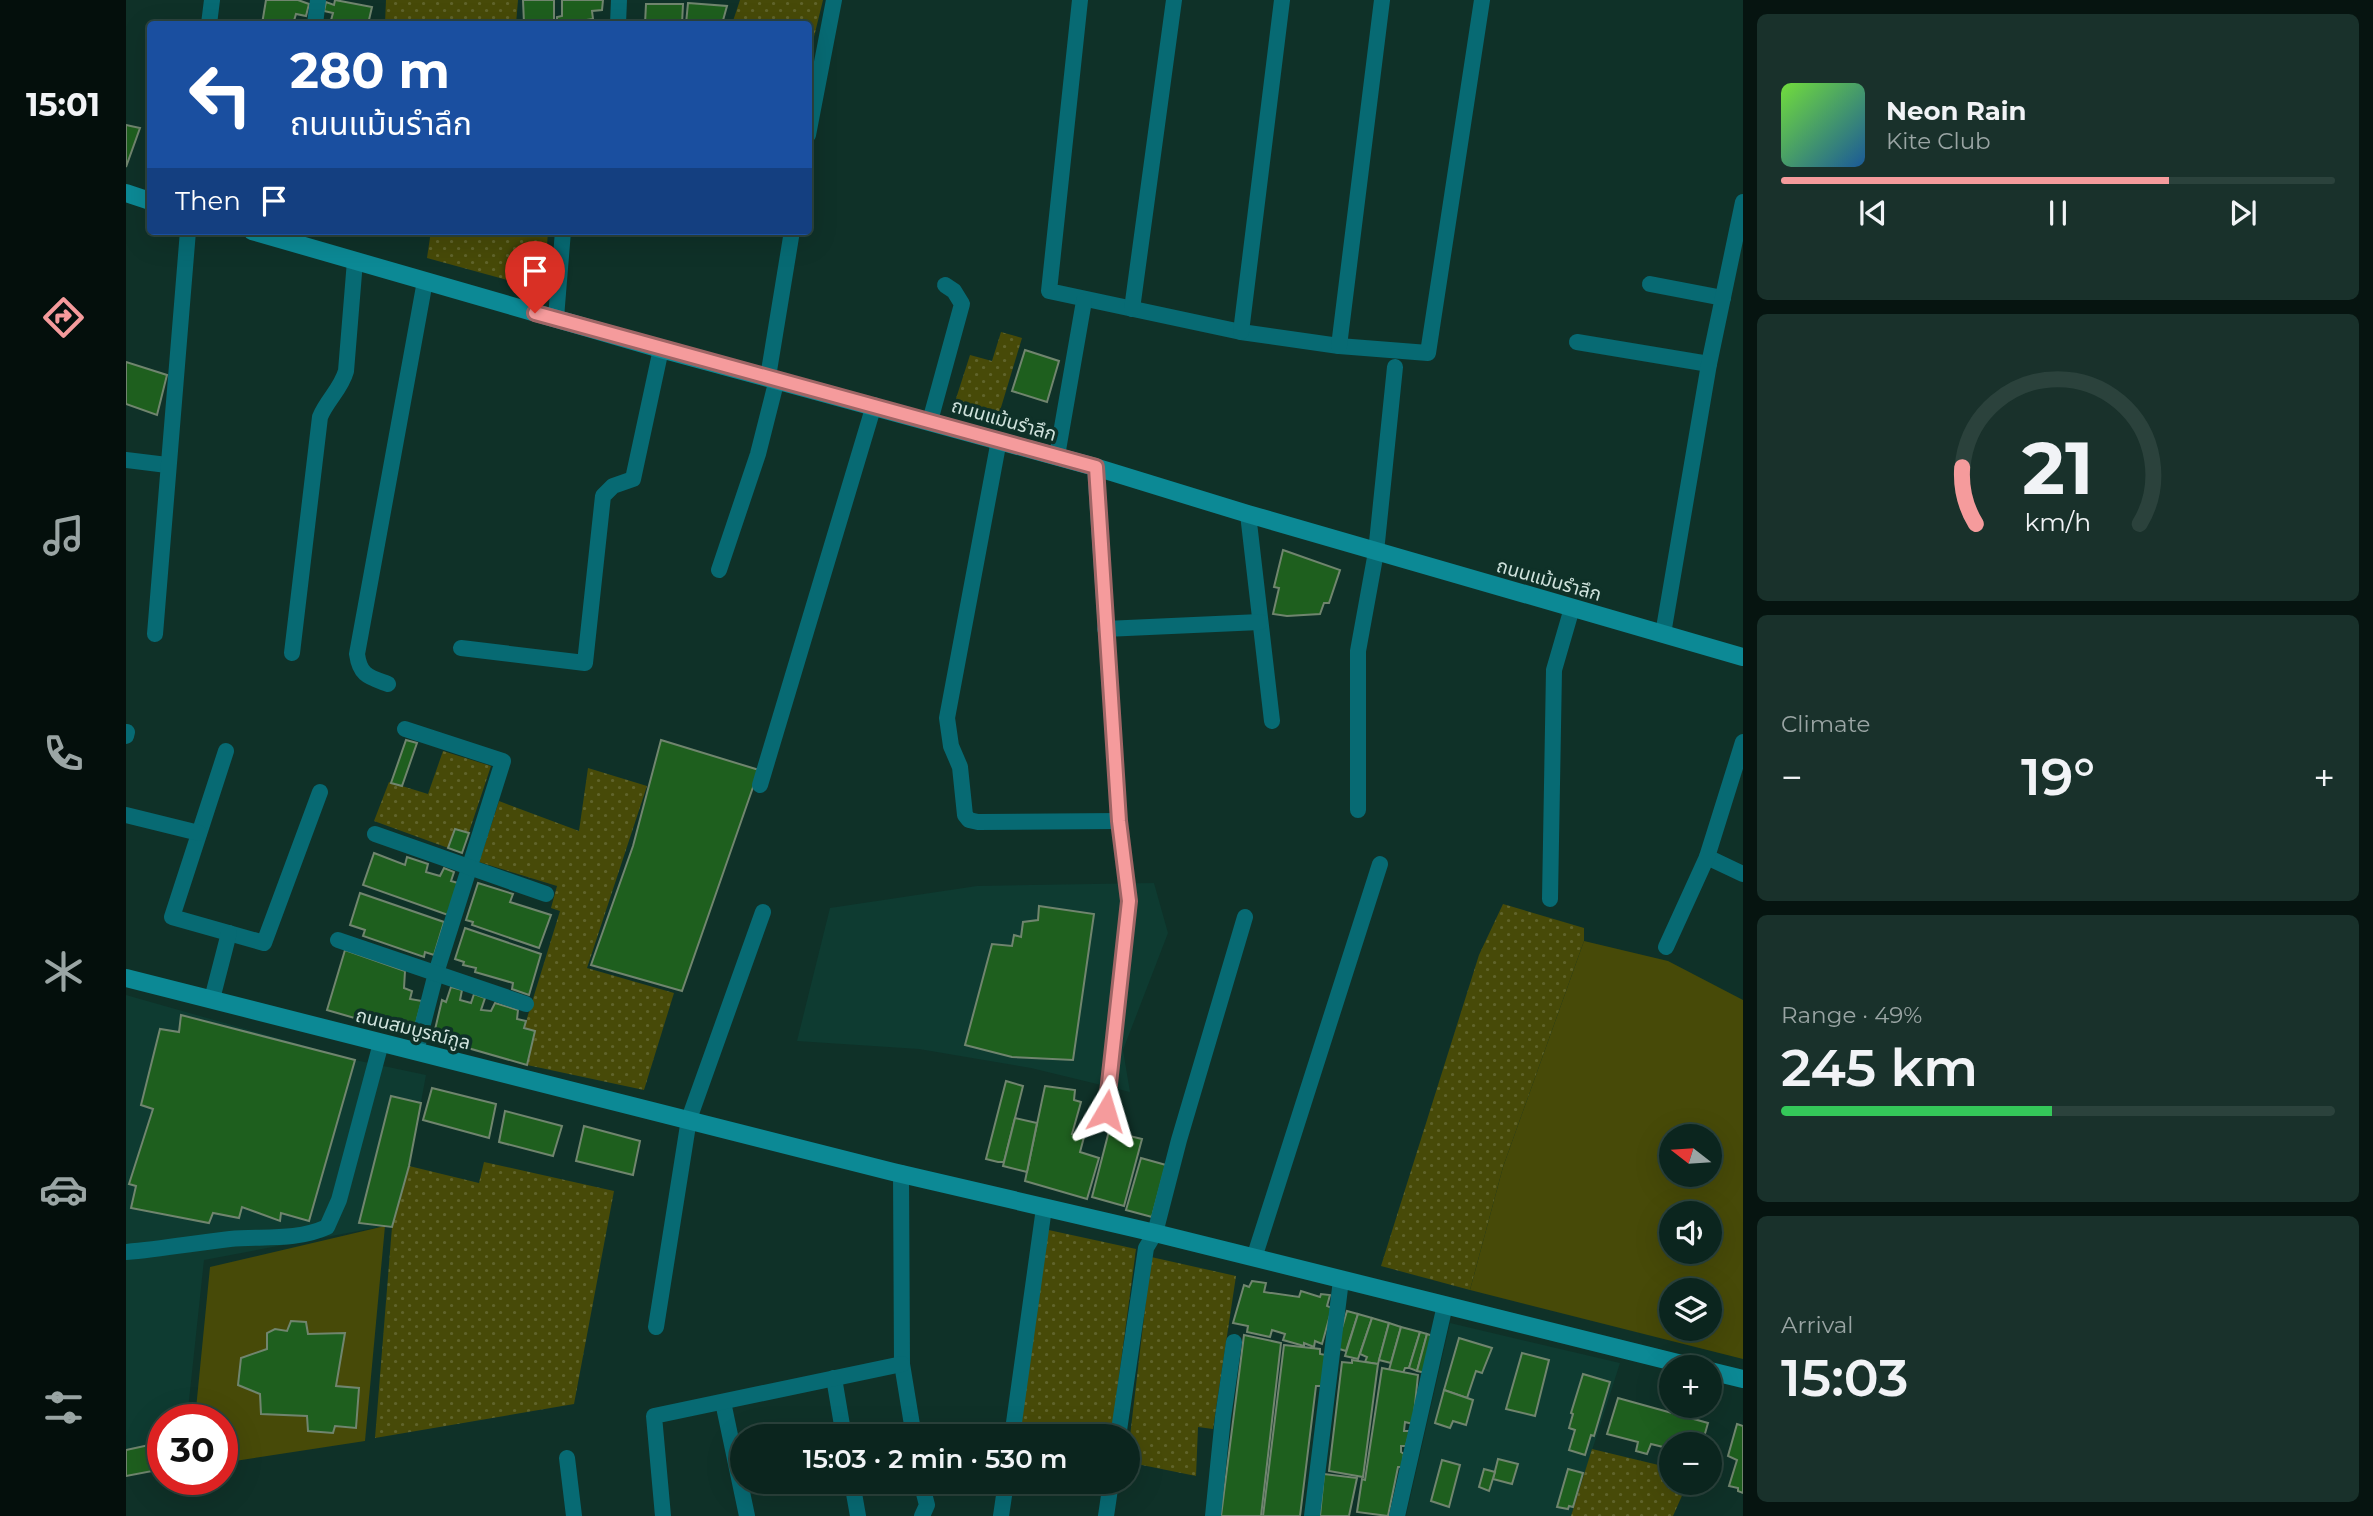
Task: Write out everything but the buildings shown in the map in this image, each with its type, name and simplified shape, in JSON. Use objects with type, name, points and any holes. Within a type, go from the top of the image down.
[{"type":"street","points":[[209,21],[212,0]]},
{"type":"street","points":[[315,21],[318,0]]},
{"type":"street","points":[[618,21],[619,0]]},
{"type":"street","points":[[812,114],[834,0]]},
{"type":"street","points":[[1080,0],[1049,292],[1241,332],[1339,346],[1428,353],[1482,0]]},
{"type":"street","points":[[1132,309],[1174,0]]},
{"type":"street","points":[[1241,332],[1282,0]]},
{"type":"street","points":[[1339,346],[1382,0]]},
{"type":"street","points":[[126,193],[147,200]]},
{"type":"street","points":[[1662,634],[1709,364],[1743,202]]},
{"type":"street","points":[[155,634],[188,235]]},
{"type":"street","name":"ถนนแม้นรำลึก","points":[[266,235],[661,349],[1096,467],[1376,552],[1743,657]]},
{"type":"street","points":[[556,318],[562,235]]},
{"type":"street","points":[[719,570],[758,454],[772,378],[791,235]]},
{"type":"street","points":[[292,653],[320,417],[339,388],[346,371],[355,261]]},
{"type":"street","points":[[388,684],[367,676],[359,666],[357,654],[425,281]]},
{"type":"street","points":[[1650,284],[1723,298]]},
{"type":"street","points":[[930,421],[962,304],[954,291],[944,285]]},
{"type":"street","points":[[1057,456],[1084,301]]},
{"type":"street","points":[[1577,342],[1709,364]]},
{"type":"street","points":[[461,648],[584,663],[603,496],[613,486],[633,479],[661,349]]},
{"type":"street","points":[[1358,810],[1358,651],[1376,552],[1395,367]]},
{"type":"street","points":[[760,785],[874,405]]},
{"type":"street","points":[[999,440],[947,718],[951,746],[960,767],[965,815],[978,822],[1119,821]]},
{"type":"street","points":[[126,460],[167,465]]},
{"type":"street","points":[[1096,467],[1119,821],[1129,901],[1106,1111]]},
{"type":"street","points":[[1248,514],[1272,720]]},
{"type":"street","points":[[1550,899],[1554,670],[1572,608]]},
{"type":"street","points":[[1105,629],[1260,622]]},
{"type":"street","points":[[405,729],[503,761],[436,974],[416,1051]]},
{"type":"street","points":[[1666,947],[1736,788],[1743,742]]},
{"type":"street","points":[[226,751],[172,917],[264,943],[320,792]]},
{"type":"street","points":[[126,815],[199,833]]},
{"type":"street","points":[[375,834],[546,894]]},
{"type":"street","points":[[1707,857],[1743,874]]},
{"type":"street","points":[[1254,1258],[1380,864]]},
{"type":"street","points":[[656,1327],[689,1119],[763,912]]},
{"type":"street","points":[[1120,1424],[1146,1248],[1155,1233],[1183,1127],[1245,917]]},
{"type":"street","points":[[212,999],[229,933]]},
{"type":"street","points":[[338,940],[526,1004]]},
{"type":"street","name":"ถนนสมบูรณ์กูล","points":[[126,978],[901,1174],[1155,1233],[1659,1359]]},
{"type":"street","points":[[126,1252],[231,1239],[284,1238],[327,1227],[339,1200],[381,1043]]},
{"type":"street","points":[[901,1174],[902,1364],[912,1424]]},
{"type":"street","points":[[1014,1424],[1044,1208]]},
{"type":"street","points":[[1312,1516],[1341,1280]]},
{"type":"street","points":[[1397,1516],[1445,1306]]},
{"type":"street","points":[[1213,1516],[1234,1342]]},
{"type":"street","points":[[663,1516],[654,1416],[902,1364]]},
{"type":"street","points":[[1722,1374],[1743,1379]]},
{"type":"street","points":[[834,1378],[842,1424]]},
{"type":"street","points":[[723,1402],[747,1516]]},
{"type":"street","points":[[568,1458],[574,1516]]},
{"type":"street","points":[[854,1494],[858,1516]]},
{"type":"street","points":[[922,1516],[927,1505],[924,1494]]},
{"type":"street","points":[[1001,1516],[1004,1494]]},
{"type":"street","points":[[1106,1516],[1109,1494]]},
{"type":"shaded area","points":[[386,0],[518,0],[516,21],[385,21]]},
{"type":"shaded area","points":[[740,0],[823,0],[812,45],[812,21],[733,21]]},
{"type":"shaded area","points":[[430,235],[548,235],[544,290],[427,258]]},
{"type":"shaded area","points":[[1001,332],[1022,338],[996,424],[952,411],[970,355],[992,361]]},
{"type":"shaded area","points":[[443,751],[491,766],[462,853],[374,821],[389,782],[428,794]]},
{"type":"shaded area","points":[[588,768],[647,786],[587,968],[674,993],[644,1090],[527,1065],[535,1032],[524,1028],[560,911],[551,908],[557,886],[479,862],[499,801],[579,831]]},
{"type":"shaded area","points":[[1154,883],[1168,933],[1123,1050],[1130,1092],[1031,1068],[919,1049],[797,1041],[830,908],[977,886]]},
{"type":"shaded area","points":[[1503,904],[1584,928],[1584,941],[1503,1167],[1470,1290],[1381,1266],[1479,955]]},
{"type":"shaded area","points":[[1584,941],[1668,961],[1743,1000],[1743,1359],[1672,1341],[1722,1341],[1722,1278],[1659,1278],[1659,1338],[1470,1290],[1503,1167]]},
{"type":"shaded area","points":[[126,995],[355,1060],[426,1075],[409,1166],[392,1227],[385,1226],[204,1260],[189,1404],[147,1404],[147,1464],[126,1469]]},
{"type":"shaded area","points":[[484,1162],[614,1191],[574,1404],[375,1438],[392,1227],[409,1166],[479,1183]]},
{"type":"shaded area","points":[[385,1226],[365,1441],[238,1461],[238,1404],[196,1404],[210,1267]]},
{"type":"shaded area","points":[[1044,1229],[1136,1249],[1113,1424],[1021,1424]]},
{"type":"shaded area","points":[[1151,1257],[1236,1276],[1213,1429],[1198,1427],[1196,1476],[1140,1465],[1140,1424],[1131,1424]]},
{"type":"shaded area","points":[[1450,1323],[1620,1363],[1571,1516],[1406,1516]]},
{"type":"shaded area","points":[[1592,1449],[1659,1465],[1659,1495],[1682,1495],[1673,1516],[1571,1516]]},
{"type":"route","points":[[535,313],[1096,467],[1119,821],[1129,901],[1106,1111]]}]
